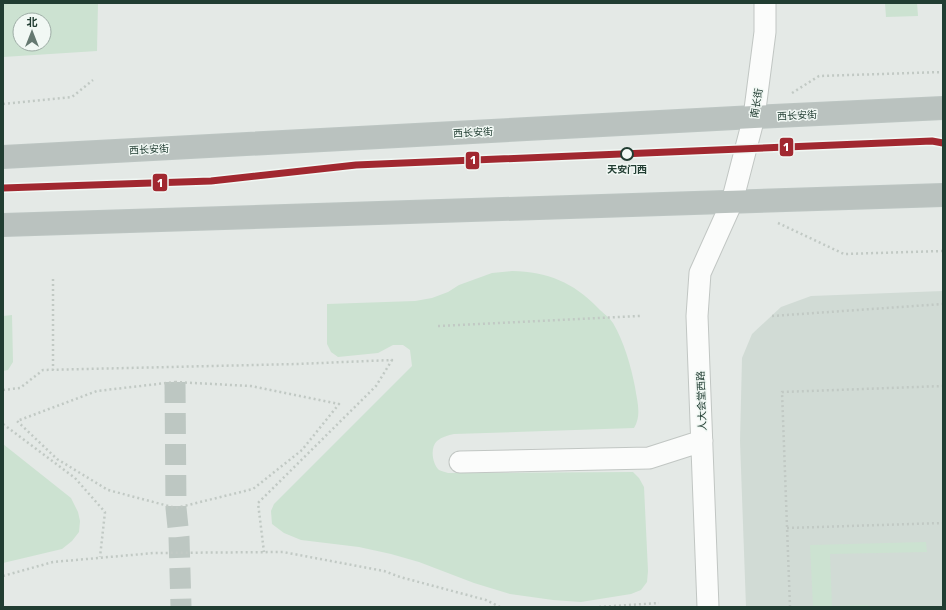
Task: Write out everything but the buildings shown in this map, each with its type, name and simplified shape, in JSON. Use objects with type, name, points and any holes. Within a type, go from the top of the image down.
[{"type":"highway","name":"西长安街","points":[[3,157],[943,108]]},
{"type":"highway","points":[[3,225],[943,195]]},
{"type":"street","name":"南长街","points":[[732,202],[754,117],[765,32],[765,3]]},
{"type":"street","name":"人大会堂西路","points":[[708,607],[697,316],[700,272],[732,202]]},
{"type":"street","points":[[460,462],[649,458],[702,441]]},
{"type":"path","points":[[787,96],[819,76],[943,72]]},
{"type":"path","points":[[3,104],[72,97],[93,80]]},
{"type":"path","points":[[774,221],[844,254],[943,251]]},
{"type":"path","points":[[53,279],[53,370]]},
{"type":"path","points":[[772,316],[943,304]]},
{"type":"path","points":[[438,326],[640,316]]},
{"type":"path","points":[[3,390],[20,388],[43,370],[392,360],[376,386],[258,503],[264,552]]},
{"type":"path","points":[[175,382],[251,386],[339,404],[302,450],[253,489],[176,508],[108,490],[57,459],[17,421],[97,391],[175,382]]},
{"type":"path","points":[[790,607],[782,392],[943,386]]},
{"type":"path","points":[[3,424],[75,478],[105,512],[100,558]]},
{"type":"path","points":[[787,528],[943,523]]},
{"type":"path","points":[[3,576],[54,562],[154,553],[282,552],[384,571],[400,577],[486,600],[500,607]]},
{"type":"path","points":[[599,607],[659,603]]},
{"type":"shaded area","points":[[943,291],[943,607],[746,607],[740,441],[742,358],[752,334],[781,307],[811,296]]},
{"type":"green space","points":[[3,3],[98,3],[97,51],[3,57]]},
{"type":"green space","points":[[885,3],[917,3],[918,16],[886,17]]},
{"type":"green space","points":[[512,271],[548,276],[569,285],[589,299],[612,321],[627,354],[635,387],[638,418],[634,428],[452,434],[437,441],[433,447],[433,460],[439,470],[448,473],[633,472],[639,478],[644,487],[648,571],[647,582],[641,590],[631,594],[581,602],[510,594],[474,583],[419,562],[391,554],[359,547],[301,540],[284,533],[272,524],[271,511],[274,504],[412,366],[410,350],[403,345],[393,345],[378,353],[338,357],[331,352],[327,344],[327,304],[415,301],[432,298],[448,292],[459,285],[492,273]]},
{"type":"green space","points":[[12,315],[13,362],[8,370],[3,371],[3,316]]},
{"type":"green space","points":[[3,444],[71,498],[78,512],[80,521],[79,532],[72,541],[62,549],[3,563]]},
{"type":"green space","points":[[926,542],[927,552],[830,554],[832,606],[868,605],[868,607],[813,607],[810,545]]},
{"type":"tunnel","points":[[175,382],[176,508],[179,537],[181,607]]},
{"type":"transit line","name":"1","points":[[3,188],[211,181],[356,165],[932,141],[943,143]]},
{"type":"place","name":"天安门西","points":[[627,154]]}]
